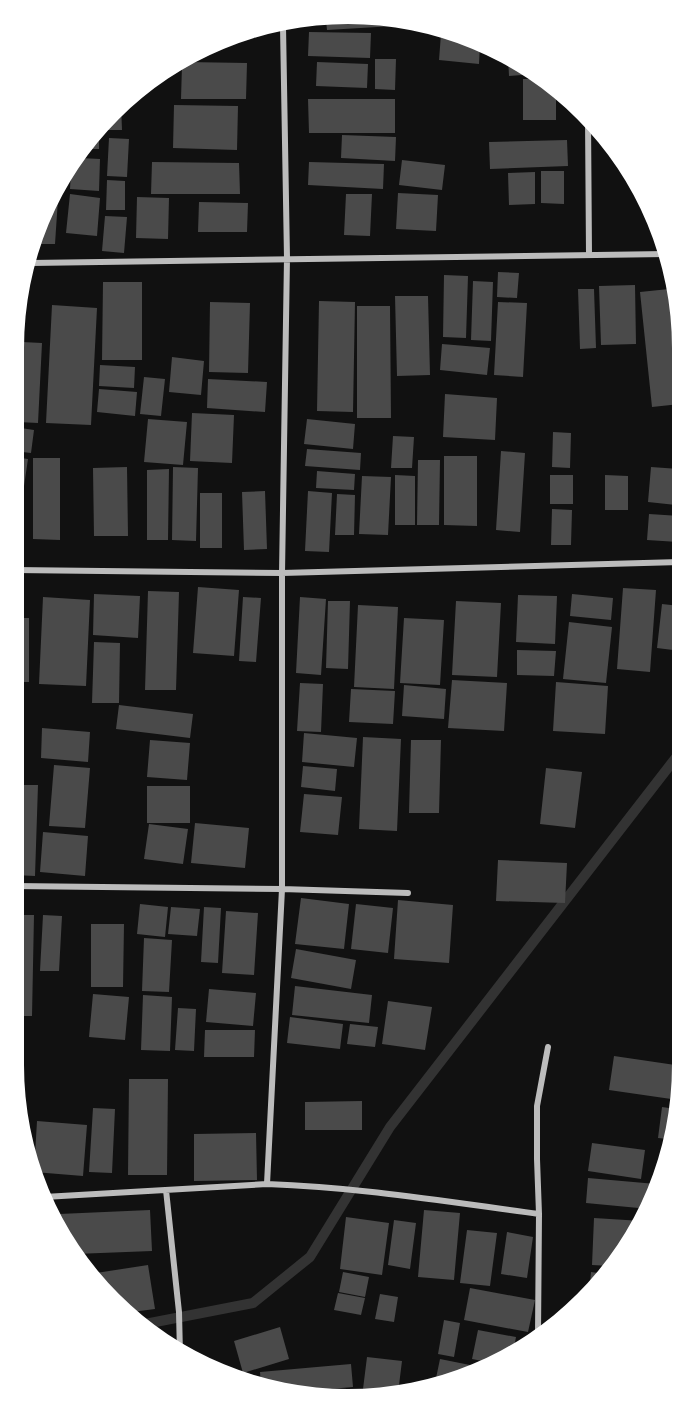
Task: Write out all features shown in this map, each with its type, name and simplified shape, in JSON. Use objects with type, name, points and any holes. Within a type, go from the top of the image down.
[{"type":"street","points":[[267,1184],[282,889],[282,573],[287,258],[283,30]]},
{"type":"street","points":[[588,130],[589,255]]},
{"type":"street","points":[[35,264],[287,258],[658,254]]},
{"type":"street","points":[[24,570],[282,573],[672,562]]},
{"type":"street","points":[[24,886],[408,893]]},
{"type":"street","points":[[538,1327],[537,1106],[548,1047]]},
{"type":"street","points":[[52,1197],[267,1184],[296,1185],[428,1198],[539,1214]]},
{"type":"street","points":[[166,1190],[179,1312],[180,1342]]},
{"type":"building","points":[[327,25],[385,27],[327,30]]},
{"type":"building","points":[[309,32],[371,33],[370,58],[308,56]]},
{"type":"building","points":[[441,38],[480,52],[479,64],[439,60]]},
{"type":"building","points":[[375,59],[396,59],[395,90],[375,89]]},
{"type":"building","points":[[195,62],[247,63],[246,99],[181,99],[182,70],[186,67]]},
{"type":"building","points":[[317,62],[368,64],[367,88],[316,86]]},
{"type":"building","points":[[509,66],[522,75],[509,76]]},
{"type":"building","points":[[523,79],[528,79],[556,99],[556,120],[523,120]]},
{"type":"building","points":[[308,99],[395,99],[395,133],[309,133]]},
{"type":"building","points":[[174,105],[238,106],[237,150],[173,148]]},
{"type":"building","points":[[121,117],[122,130],[108,130]]},
{"type":"building","points":[[342,135],[396,137],[395,161],[341,158]]},
{"type":"building","points":[[109,138],[129,139],[127,177],[107,176]]},
{"type":"building","points":[[567,140],[568,166],[490,169],[489,142]]},
{"type":"building","points":[[99,141],[99,149],[93,149]]},
{"type":"building","points":[[86,158],[100,159],[99,191],[70,189],[70,181]]},
{"type":"building","points":[[402,160],[445,165],[442,190],[399,185]]},
{"type":"building","points":[[152,162],[239,163],[240,194],[151,194]]},
{"type":"building","points":[[309,162],[384,164],[383,189],[308,185]]},
{"type":"building","points":[[541,171],[564,171],[564,204],[541,203]]},
{"type":"building","points":[[535,172],[535,204],[509,205],[508,173]]},
{"type":"building","points":[[107,180],[125,181],[125,210],[106,210]]},
{"type":"building","points":[[398,193],[438,195],[436,231],[396,229]]},
{"type":"building","points":[[70,194],[100,198],[97,236],[66,233]]},
{"type":"building","points":[[346,194],[372,194],[370,236],[344,235]]},
{"type":"building","points":[[137,197],[169,198],[168,239],[136,238]]},
{"type":"building","points":[[199,202],[248,203],[247,232],[198,232]]},
{"type":"building","points":[[58,204],[55,244],[41,244]]},
{"type":"building","points":[[105,216],[127,217],[124,253],[102,251]]},
{"type":"building","points":[[498,272],[519,273],[517,298],[497,297]]},
{"type":"building","points":[[444,275],[468,276],[466,338],[443,337]]},
{"type":"building","points":[[473,281],[493,282],[491,341],[471,340]]},
{"type":"building","points":[[103,282],[142,282],[142,360],[102,360]]},
{"type":"building","points":[[635,285],[636,344],[601,345],[599,286]]},
{"type":"building","points":[[578,289],[594,289],[596,348],[580,349]]},
{"type":"building","points":[[667,289],[672,348],[672,405],[652,407],[640,292]]},
{"type":"building","points":[[395,296],[428,296],[430,375],[397,376]]},
{"type":"building","points":[[319,301],[355,302],[353,412],[317,411]]},
{"type":"building","points":[[210,302],[250,303],[248,373],[209,372]]},
{"type":"building","points":[[498,302],[527,303],[523,377],[494,375]]},
{"type":"building","points":[[52,305],[97,308],[91,425],[46,423]]},
{"type":"building","points":[[357,306],[390,306],[391,418],[357,418]]},
{"type":"building","points":[[24,342],[42,343],[38,423],[24,422]]},
{"type":"building","points":[[442,344],[490,348],[487,375],[440,370]]},
{"type":"building","points":[[172,357],[204,361],[201,395],[169,392]]},
{"type":"building","points":[[100,365],[135,367],[134,388],[99,386]]},
{"type":"building","points":[[144,377],[165,379],[161,416],[140,414]]},
{"type":"building","points":[[208,379],[267,382],[265,412],[207,408]]},
{"type":"building","points":[[99,389],[137,392],[135,416],[97,412]]},
{"type":"building","points":[[445,394],[497,398],[495,440],[443,437]]},
{"type":"building","points":[[192,413],[234,415],[232,463],[190,461]]},
{"type":"building","points":[[148,419],[187,422],[183,465],[144,462]]},
{"type":"building","points":[[307,419],[355,424],[353,449],[304,444]]},
{"type":"building","points":[[24,428],[34,430],[31,453],[24,452]]},
{"type":"building","points":[[553,432],[571,433],[570,468],[552,467]]},
{"type":"building","points":[[393,436],[414,437],[412,468],[391,468]]},
{"type":"building","points":[[307,449],[361,453],[360,470],[305,466]]},
{"type":"building","points":[[501,451],[525,453],[520,532],[496,530]]},
{"type":"building","points":[[444,456],[477,456],[477,526],[444,525]]},
{"type":"building","points":[[24,458],[28,459],[24,486]]},
{"type":"building","points":[[33,458],[60,458],[60,540],[33,539]]},
{"type":"building","points":[[418,460],[440,460],[439,525],[417,525]]},
{"type":"building","points":[[127,467],[128,536],[94,536],[93,468]]},
{"type":"building","points":[[173,467],[198,468],[196,541],[172,540]]},
{"type":"building","points":[[651,467],[672,468],[672,505],[648,502]]},
{"type":"building","points":[[169,469],[168,540],[147,540],[147,470]]},
{"type":"building","points":[[317,471],[355,474],[354,490],[316,488]]},
{"type":"building","points":[[395,475],[415,476],[415,525],[395,525]]},
{"type":"building","points":[[550,475],[573,475],[573,504],[550,504]]},
{"type":"building","points":[[605,475],[628,476],[628,510],[605,510]]},
{"type":"building","points":[[362,476],[391,477],[388,535],[359,534]]},
{"type":"building","points":[[265,491],[267,549],[244,550],[242,492]]},
{"type":"building","points":[[308,491],[332,493],[329,552],[305,551]]},
{"type":"building","points":[[200,493],[222,493],[222,548],[200,548]]},
{"type":"building","points":[[337,494],[355,495],[354,535],[335,535]]},
{"type":"building","points":[[552,509],[572,510],[571,545],[551,545]]},
{"type":"building","points":[[649,514],[672,515],[672,542],[647,540]]},
{"type":"building","points":[[198,587],[239,590],[234,656],[193,653]]},
{"type":"building","points":[[623,588],[656,590],[650,672],[617,669]]},
{"type":"building","points":[[148,591],[179,592],[176,690],[145,690]]},
{"type":"building","points":[[94,594],[140,596],[138,638],[93,635]]},
{"type":"building","points":[[572,594],[613,598],[611,620],[570,616]]},
{"type":"building","points":[[518,595],[557,596],[555,644],[516,642]]},
{"type":"building","points":[[43,597],[90,600],[86,686],[39,684]]},
{"type":"building","points":[[243,597],[261,598],[256,662],[239,661]]},
{"type":"building","points":[[300,597],[326,599],[321,675],[296,673]]},
{"type":"building","points":[[328,601],[350,601],[348,669],[326,668]]},
{"type":"building","points":[[456,601],[501,603],[497,677],[452,675]]},
{"type":"building","points":[[662,604],[672,605],[672,650],[657,648]]},
{"type":"building","points":[[358,605],[398,607],[394,689],[354,687]]},
{"type":"building","points":[[24,618],[29,618],[29,682],[24,682]]},
{"type":"building","points":[[404,618],[444,620],[440,685],[400,683]]},
{"type":"building","points":[[569,622],[612,627],[606,683],[563,679]]},
{"type":"building","points":[[94,642],[120,643],[119,703],[92,703]]},
{"type":"building","points":[[517,650],[556,651],[554,676],[517,675]]},
{"type":"building","points":[[452,680],[507,683],[504,731],[448,728]]},
{"type":"building","points":[[556,682],[608,686],[605,734],[553,731]]},
{"type":"building","points":[[300,683],[323,684],[321,732],[297,731]]},
{"type":"building","points":[[404,685],[446,689],[444,719],[402,716]]},
{"type":"building","points":[[351,689],[395,691],[393,724],[349,722]]},
{"type":"building","points":[[119,705],[193,714],[190,738],[116,729]]},
{"type":"building","points":[[42,728],[90,732],[88,762],[41,758]]},
{"type":"building","points":[[304,733],[357,738],[354,767],[302,762]]},
{"type":"building","points":[[363,737],[401,739],[397,831],[359,829]]},
{"type":"building","points":[[150,740],[190,743],[187,780],[147,777]]},
{"type":"building","points":[[411,740],[441,740],[439,813],[409,813]]},
{"type":"building","points":[[54,765],[90,768],[85,828],[49,826]]},
{"type":"building","points":[[303,766],[337,769],[335,791],[301,787]]},
{"type":"building","points":[[546,768],[582,772],[575,828],[540,824]]},
{"type":"building","points":[[24,785],[38,785],[35,876],[24,875]]},
{"type":"building","points":[[147,786],[190,786],[190,823],[147,823]]},
{"type":"building","points":[[304,794],[342,797],[338,835],[300,832]]},
{"type":"building","points":[[195,823],[249,828],[245,868],[191,863]]},
{"type":"building","points":[[149,824],[188,829],[183,864],[144,859]]},
{"type":"building","points":[[43,832],[88,836],[85,876],[40,872]]},
{"type":"building","points":[[498,860],[567,863],[565,903],[496,901]]},
{"type":"building","points":[[301,898],[349,904],[344,949],[295,944]]},
{"type":"building","points":[[398,900],[453,905],[449,963],[394,959]]},
{"type":"building","points":[[140,904],[168,907],[165,937],[137,934]]},
{"type":"building","points":[[356,904],[393,908],[388,953],[351,949]]},
{"type":"building","points":[[171,907],[200,909],[197,936],[168,934]]},
{"type":"building","points":[[204,907],[221,908],[218,963],[201,962]]},
{"type":"building","points":[[226,911],[258,913],[254,975],[222,973]]},
{"type":"building","points":[[24,915],[34,915],[32,1016],[24,1016]]},
{"type":"building","points":[[43,915],[62,916],[59,971],[40,971]]},
{"type":"building","points":[[91,924],[124,924],[123,987],[91,987]]},
{"type":"building","points":[[144,938],[172,940],[169,992],[142,991]]},
{"type":"building","points":[[296,949],[356,960],[351,989],[291,978]]},
{"type":"building","points":[[295,986],[372,995],[369,1023],[292,1015]]},
{"type":"building","points":[[209,989],[256,993],[253,1026],[206,1022]]},
{"type":"building","points":[[93,994],[129,997],[125,1040],[89,1037]]},
{"type":"building","points":[[143,995],[172,997],[170,1051],[141,1050]]},
{"type":"building","points":[[388,1001],[432,1007],[425,1050],[382,1044]]},
{"type":"building","points":[[178,1008],[196,1009],[194,1051],[175,1050]]},
{"type":"building","points":[[290,1017],[343,1024],[340,1049],[287,1043]]},
{"type":"building","points":[[350,1024],[378,1027],[375,1047],[347,1044]]},
{"type":"building","points":[[205,1030],[255,1030],[254,1057],[204,1057]]},
{"type":"building","points":[[614,1056],[672,1065],[670,1099],[609,1090]]},
{"type":"building","points":[[129,1079],[168,1079],[167,1175],[128,1175]]},
{"type":"building","points":[[362,1101],[362,1130],[305,1130],[305,1102]]},
{"type":"building","points":[[662,1107],[669,1108],[663,1139],[658,1138]]},
{"type":"building","points":[[93,1108],[115,1109],[112,1173],[89,1172]]},
{"type":"building","points":[[37,1121],[87,1125],[83,1176],[42,1173],[35,1150]]},
{"type":"building","points":[[256,1133],[257,1180],[194,1181],[194,1134]]},
{"type":"building","points":[[592,1143],[645,1150],[641,1179],[588,1171]]},
{"type":"building","points":[[588,1178],[649,1183],[639,1208],[586,1203]]},
{"type":"building","points":[[150,1210],[152,1251],[85,1254],[60,1214]]},
{"type":"building","points":[[424,1210],[460,1213],[454,1280],[418,1277]]},
{"type":"building","points":[[346,1217],[389,1223],[382,1275],[340,1269]]},
{"type":"building","points":[[594,1218],[632,1220],[602,1266],[592,1265]]},
{"type":"building","points":[[394,1220],[416,1223],[410,1269],[388,1265]]},
{"type":"building","points":[[467,1230],[497,1233],[490,1286],[460,1283]]},
{"type":"building","points":[[507,1232],[533,1237],[527,1278],[501,1274]]},
{"type":"building","points":[[148,1265],[155,1309],[137,1311],[99,1273]]},
{"type":"building","points":[[343,1272],[369,1277],[365,1297],[339,1292]]},
{"type":"building","points":[[591,1272],[597,1273],[592,1279],[590,1281]]},
{"type":"building","points":[[470,1288],[535,1300],[528,1332],[464,1320]]},
{"type":"building","points":[[338,1293],[365,1298],[361,1315],[334,1310]]},
{"type":"building","points":[[380,1294],[398,1297],[394,1322],[375,1319]]},
{"type":"building","points":[[444,1320],[460,1323],[454,1357],[438,1354]]},
{"type":"building","points":[[280,1327],[289,1359],[244,1372],[234,1341]]},
{"type":"building","points":[[478,1330],[516,1337],[515,1343],[491,1356],[480,1361],[472,1359]]},
{"type":"building","points":[[367,1357],[402,1361],[399,1385],[363,1388]]},
{"type":"building","points":[[440,1359],[470,1365],[452,1372],[436,1377]]},
{"type":"building","points":[[351,1364],[353,1387],[327,1388],[285,1383],[260,1377],[260,1372]]},
{"type":"waterway","points":[[152,1323],[253,1303],[310,1257],[390,1127],[672,763]]}]
